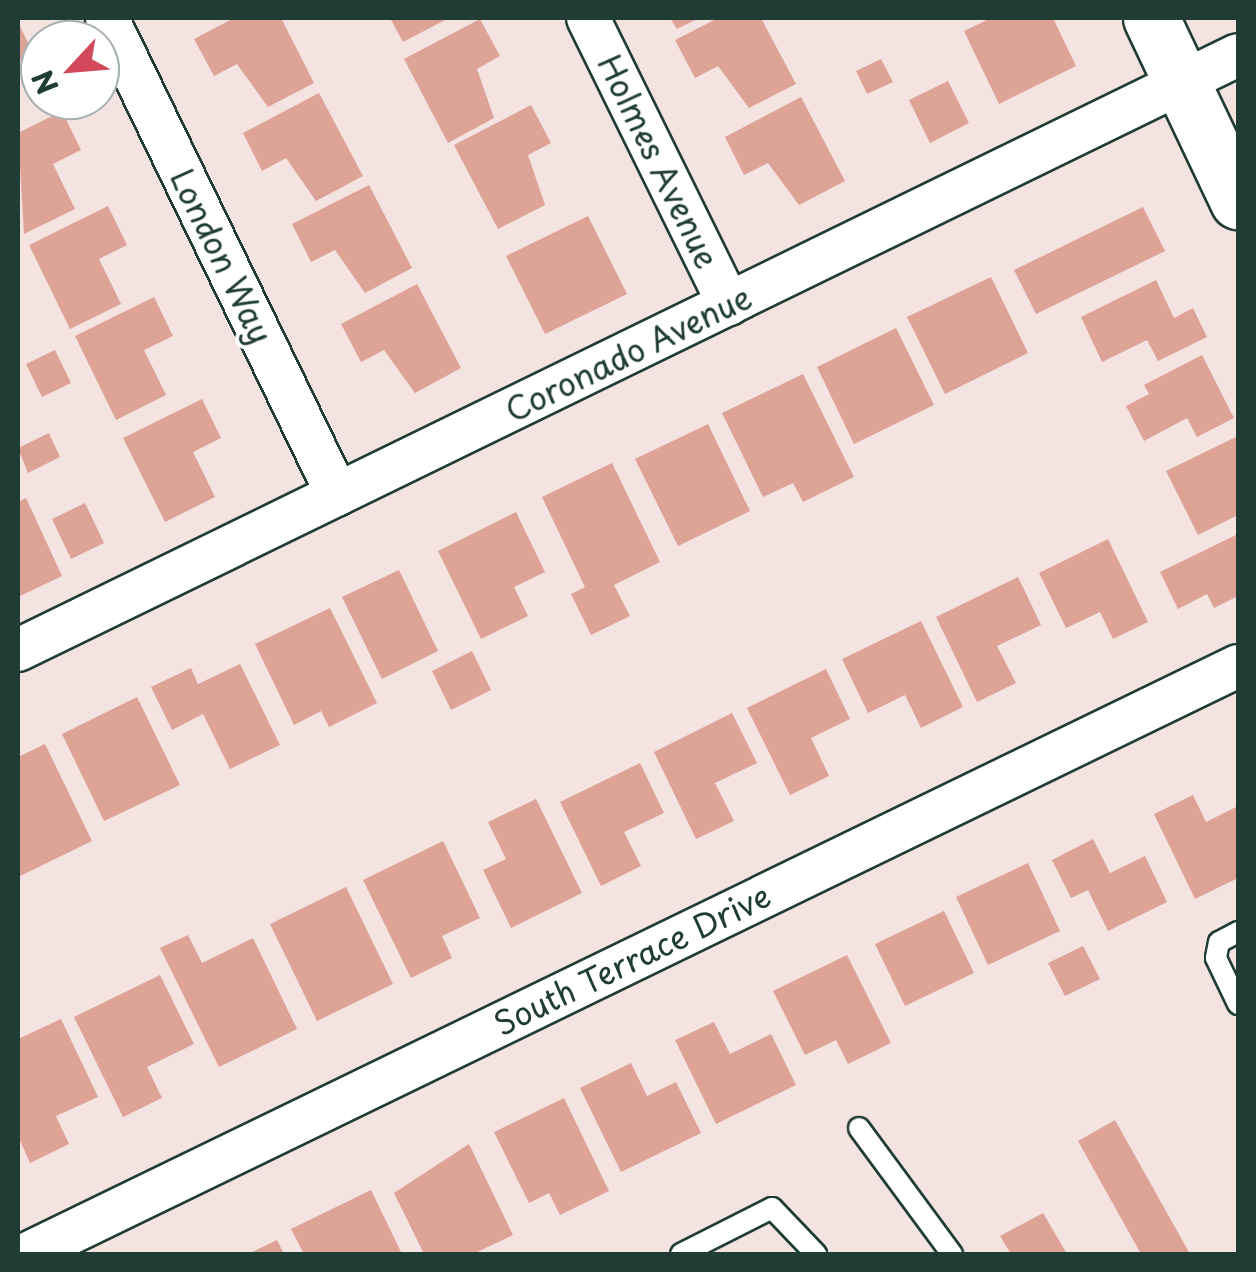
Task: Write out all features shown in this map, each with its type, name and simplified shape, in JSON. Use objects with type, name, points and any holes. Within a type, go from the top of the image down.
[{"type":"street","name":"London Way","points":[[107,18],[337,494]]},
{"type":"street","name":"Holmes Avenue","points":[[588,18],[729,304]]},
{"type":"street","points":[[1151,18],[1238,201]]},
{"type":"street","name":"Coronado Avenue","points":[[18,650],[1238,56]]},
{"type":"street","name":"South Terrace Drive","points":[[27,1254],[1238,666]]},
{"type":"lane","points":[[1238,932],[1219,942],[1216,958],[1238,1004]]},
{"type":"lane","points":[[859,1128],[952,1254]]},
{"type":"lane","points":[[681,1254],[772,1208],[816,1254]]},
{"type":"building","points":[[234,18],[281,18],[314,83],[268,107],[237,64],[214,76],[194,39]]},
{"type":"building","points":[[390,18],[449,18],[403,42]]},
{"type":"building","points":[[670,18],[699,18],[677,29]]},
{"type":"building","points":[[718,18],[761,18],[796,84],[749,108],[718,66],[695,78],[675,40]]},
{"type":"building","points":[[991,18],[1053,18],[1076,66],[999,104],[964,31]]},
{"type":"building","points":[[480,19],[500,56],[477,69],[494,118],[448,143],[404,59]]},
{"type":"building","points":[[18,22],[20,60],[18,61]]},
{"type":"building","points":[[881,59],[893,82],[867,94],[856,71]]},
{"type":"building","points":[[948,81],[969,123],[930,143],[909,100]]},
{"type":"building","points":[[319,93],[363,176],[316,201],[286,158],[262,171],[243,133]]},
{"type":"building","points":[[801,97],[845,181],[799,205],[768,163],[744,175],[725,137]]},
{"type":"building","points":[[531,105],[551,143],[528,155],[545,205],[498,229],[454,145]]},
{"type":"building","points":[[44,120],[66,120],[81,150],[53,164],[75,209],[24,234],[18,133]]},
{"type":"building","points":[[369,185],[412,268],[365,293],[335,250],[311,262],[292,224]]},
{"type":"building","points":[[108,206],[127,245],[99,259],[121,304],[70,329],[29,245]]},
{"type":"building","points":[[1143,207],[1165,251],[1036,314],[1014,270]]},
{"type":"building","points":[[588,216],[627,294],[545,334],[506,256]]},
{"type":"building","points":[[991,277],[1028,353],[945,394],[907,317]]},
{"type":"building","points":[[1156,280],[1174,318],[1193,308],[1207,337],[1158,361],[1147,340],[1102,362],[1081,317]]},
{"type":"building","points":[[417,284],[461,368],[415,393],[384,350],[361,362],[341,324]]},
{"type":"building","points":[[154,297],[173,336],[144,350],[166,395],[116,420],[75,336]]},
{"type":"building","points":[[896,328],[934,405],[854,444],[817,367]]},
{"type":"building","points":[[55,350],[71,383],[42,397],[26,364]]},
{"type":"building","points":[[1202,355],[1234,418],[1197,437],[1187,418],[1144,441],[1126,406],[1149,394],[1144,385]]},
{"type":"building","points":[[803,374],[854,477],[803,502],[793,483],[763,497],[722,413]]},
{"type":"building","points":[[202,399],[221,438],[193,452],[215,497],[165,522],[123,438]]},
{"type":"building","points":[[708,424],[750,511],[678,546],[635,459]]},
{"type":"building","points":[[49,433],[60,457],[28,473],[18,448]]},
{"type":"building","points":[[1238,436],[1238,515],[1198,535],[1166,471]]},
{"type":"building","points":[[612,463],[660,562],[614,585],[630,616],[591,635],[571,594],[585,587],[542,497]]},
{"type":"building","points":[[26,498],[62,576],[18,597],[18,502]]},
{"type":"building","points":[[85,503],[104,543],[71,559],[52,519]]},
{"type":"building","points":[[516,512],[545,572],[514,587],[528,616],[481,639],[438,551]]},
{"type":"building","points":[[1238,534],[1238,596],[1214,608],[1207,594],[1178,609],[1160,572]]},
{"type":"building","points":[[1108,539],[1148,622],[1113,639],[1100,612],[1066,628],[1039,573]]},
{"type":"building","points":[[399,570],[438,651],[382,679],[342,597]]},
{"type":"building","points":[[1018,577],[1041,625],[997,646],[1016,683],[977,702],[936,617]]},
{"type":"building","points":[[330,608],[377,703],[329,727],[321,711],[294,725],[255,644]]},
{"type":"building","points":[[921,621],[963,707],[921,728],[905,695],[868,713],[842,659]]},
{"type":"building","points":[[472,651],[491,690],[451,710],[432,671]]},
{"type":"building","points":[[240,664],[280,745],[230,769],[203,714],[172,730],[151,687],[191,668],[198,684]]},
{"type":"building","points":[[826,669],[850,719],[811,738],[829,776],[790,795],[747,708]]},
{"type":"building","points":[[137,697],[180,785],[104,821],[62,734]]},
{"type":"building","points":[[732,713],[757,763],[715,783],[734,821],[696,839],[654,752]]},
{"type":"building","points":[[45,744],[92,841],[18,877],[18,757]]},
{"type":"building","points":[[640,763],[664,813],[624,832],[641,866],[601,886],[560,802]]},
{"type":"building","points":[[1193,795],[1206,822],[1238,806],[1238,878],[1195,899],[1154,814]]},
{"type":"building","points":[[536,799],[582,893],[511,928],[483,870],[506,859],[488,822]]},
{"type":"building","points":[[1093,839],[1110,873],[1145,856],[1167,902],[1108,931],[1088,890],[1071,898],[1052,860]]},
{"type":"building","points":[[443,841],[480,918],[442,936],[452,958],[411,978],[363,880]]},
{"type":"building","points":[[1028,863],[1060,931],[988,965],[956,897]]},
{"type":"building","points":[[346,887],[393,984],[317,1021],[270,924]]},
{"type":"building","points":[[944,911],[974,973],[905,1006],[875,944]]},
{"type":"building","points":[[188,935],[202,963],[253,938],[297,1029],[219,1067],[160,948]]},
{"type":"building","points":[[1083,946],[1100,979],[1065,996],[1048,963]]},
{"type":"building","points":[[847,955],[891,1043],[848,1064],[836,1040],[805,1055],[773,991]]},
{"type":"building","points":[[160,975],[194,1044],[147,1067],[162,1098],[123,1117],[74,1017]]},
{"type":"building","points":[[61,1019],[98,1097],[56,1116],[69,1144],[30,1163],[18,1136],[18,1039]]},
{"type":"building","points":[[714,1022],[730,1054],[771,1034],[796,1085],[716,1124],[675,1040]]},
{"type":"building","points":[[631,1063],[647,1096],[676,1082],[701,1133],[621,1172],[580,1088]]},
{"type":"building","points":[[564,1098],[609,1191],[560,1215],[549,1193],[529,1203],[494,1132]]},
{"type":"building","points":[[1115,1120],[1190,1254],[1141,1254],[1078,1141]]},
{"type":"building","points":[[469,1144],[513,1235],[473,1254],[424,1254],[394,1193]]},
{"type":"building","points":[[371,1190],[402,1254],[304,1254],[291,1229]]},
{"type":"building","points":[[1043,1213],[1067,1254],[1011,1254],[1000,1236]]},
{"type":"building","points":[[277,1240],[284,1254],[248,1254]]}]
